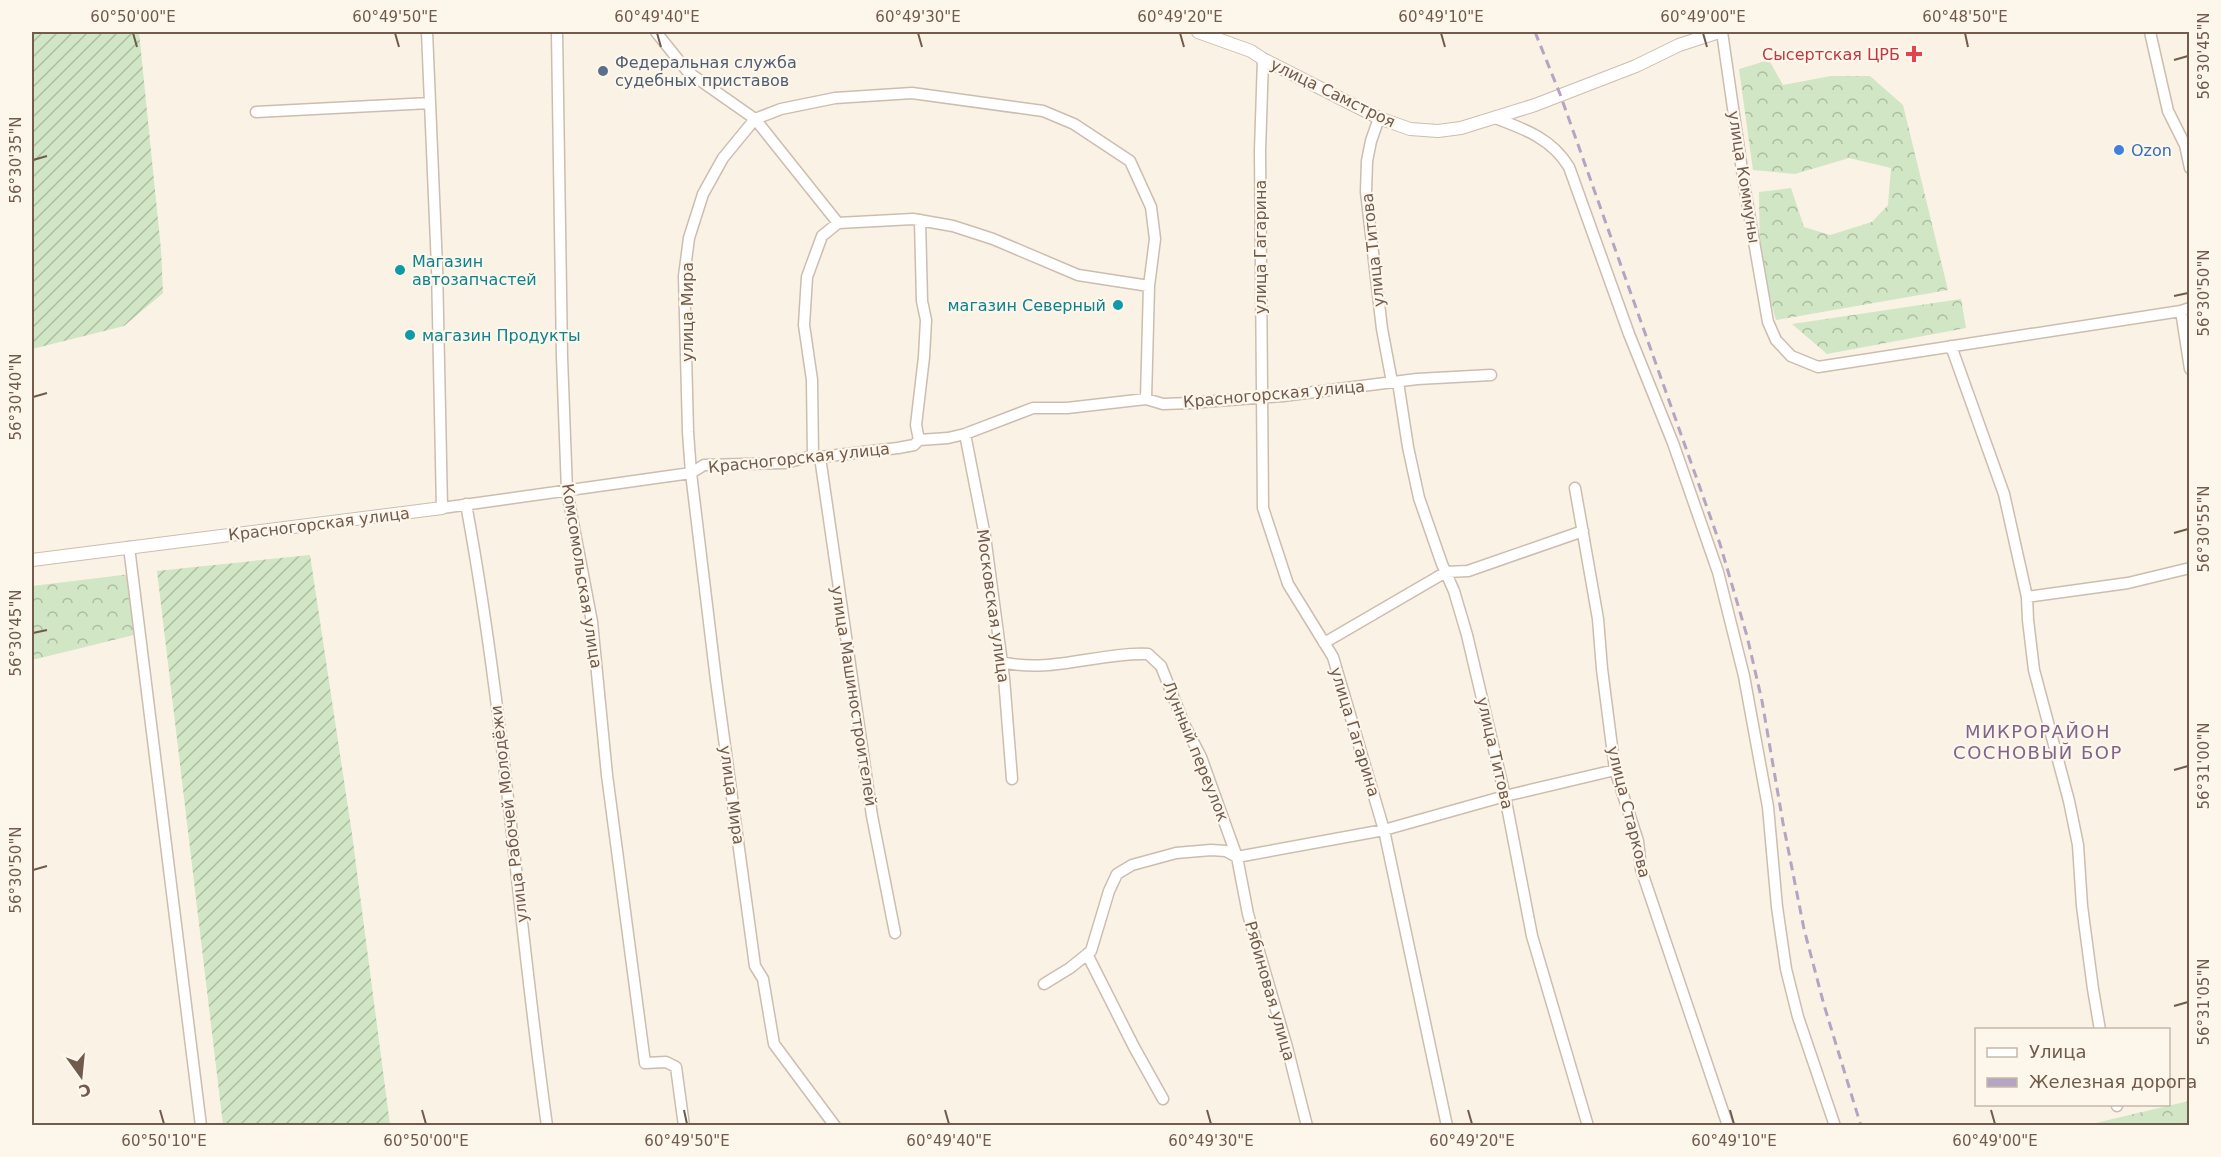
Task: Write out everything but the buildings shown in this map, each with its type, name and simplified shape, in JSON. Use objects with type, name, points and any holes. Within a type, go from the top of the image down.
[{"type":"street","points":[[427,32],[437,267],[442,508]]},
{"type":"street","name":"Комсомольская улица","points":[[557,32],[562,357],[567,492],[592,622],[607,775],[643,1054],[645,1063],[666,1062],[676,1067],[684,1125]]},
{"type":"street","points":[[656,32],[688,72],[755,119],[838,223],[920,220],[953,226],[993,239],[1078,275],[1149,286]]},
{"type":"street","name":"улица Самстроя","points":[[1198,32],[1251,51],[1378,118],[1410,129],[1438,131],[1461,128],[1541,102],[1636,66],[1679,45],[1720,32]]},
{"type":"street","name":"улица Коммуны","points":[[1720,32],[1768,322],[1776,340],[1791,356],[1818,367],[1858,363],[1951,346]]},
{"type":"street","points":[[2150,32],[2168,111],[2185,146],[2190,168]]},
{"type":"street","name":"улица Гагарина","points":[[1263,59],[1260,151],[1263,508],[1288,584],[1333,657],[1384,830],[1447,1125]]},
{"type":"street","points":[[755,119],[781,109],[835,98],[912,93],[1043,111],[1074,124],[1130,161],[1151,207],[1155,239],[1149,286],[1146,399]]},
{"type":"street","points":[[255,112],[430,103]]},
{"type":"street","name":"улица Титова","points":[[1378,118],[1367,161],[1366,192],[1382,329],[1419,498],[1454,591],[1467,635],[1505,796],[1532,936],[1588,1125]]},
{"type":"street","points":[[1495,118],[1532,132],[1563,157],[1569,167],[1629,334],[1673,443],[1718,572],[1744,676],[1768,807],[1777,907],[1786,969],[1798,1017],[1835,1125]]},
{"type":"street","name":"улица Мира","points":[[755,119],[723,158],[703,194],[689,238],[684,276],[691,473],[755,966],[763,980],[774,1044],[835,1125]]},
{"type":"street","points":[[919,440],[916,425],[926,320],[922,301],[920,220]]},
{"type":"street","name":"улица Машиностроителей","points":[[838,223],[822,236],[807,277],[804,325],[812,380],[816,456],[872,816],[895,933]]},
{"type":"street","points":[[2100,1028],[2082,906],[2078,845],[2070,801],[2034,670],[2027,597],[2004,494],[1951,346],[2185,309],[2190,369]]},
{"type":"street","name":"Красногорская улица","points":[[32,560],[567,492],[691,473],[704,465],[785,462],[816,456],[898,448],[914,445],[919,440],[948,438],[964,434],[1033,408],[1067,408],[1146,399],[1163,404],[1261,398],[1395,382],[1491,375]]},
{"type":"street","name":"Московская улица","points":[[964,434],[985,536],[1002,662],[1012,779]]},
{"type":"street","name":"улица Старкова","points":[[1575,488],[1598,619],[1615,770],[1638,841],[1641,868],[1728,1125]]},
{"type":"street","name":"улица Рабочей Молодёжи","points":[[466,504],[479,572],[532,1020],[547,1125]]},
{"type":"street","points":[[1324,643],[1446,572],[1468,571],[1582,531]]},
{"type":"street","points":[[129,547],[201,1125]]},
{"type":"street","points":[[2027,597],[2128,583],[2190,568]]},
{"type":"street","name":"Лунный переулок","points":[[1002,662],[1021,667],[1038,667],[1131,653],[1148,654],[1161,666],[1201,757],[1237,857]]},
{"type":"street","points":[[1044,984],[1070,968],[1091,951],[1109,891],[1117,874],[1132,865],[1176,853],[1211,850],[1226,851],[1237,857],[1384,830],[1505,796],[1615,770]]},
{"type":"street","name":"Рябиновая улица","points":[[1237,857],[1248,914],[1307,1125]]},
{"type":"street","points":[[1087,954],[1163,1099]]},
{"type":"green space","points":[[32,32],[139,32],[161,250],[163,293],[124,326],[32,349]]},
{"type":"green space","points":[[1769,60],[1783,85],[1831,76],[1870,76],[1903,105],[1948,290],[1776,320],[1760,262],[1759,192],[1791,188],[1804,227],[1830,235],[1872,222],[1888,205],[1891,168],[1849,158],[1795,174],[1753,170],[1739,69]]},
{"type":"green space","points":[[1961,299],[1966,328],[1827,354],[1792,324]]},
{"type":"green space","points":[[310,555],[352,834],[390,1125],[223,1125],[157,571]]},
{"type":"green space","points":[[131,574],[134,635],[32,660],[32,586]]},
{"type":"green space","points":[[2189,1101],[2189,1125],[2087,1125],[2170,1106]]},
{"type":"railway","points":[[1535,32],[1560,94],[1720,544],[1747,636],[1762,701],[1804,929],[1824,1005],[1861,1126]]},
{"type":"place","name":"Сысертская ЦРБ","points":[[1914,54]]},
{"type":"place","name":"Федеральная служба судебных приставов","points":[[603,71]]},
{"type":"place","name":"Ozon","points":[[2119,150]]},
{"type":"place","name":"Магазин автозапчастей","points":[[400,270]]},
{"type":"place","name":"магазин Северный","points":[[1118,305]]},
{"type":"place","name":"магазин Продукты","points":[[410,335]]},
{"type":"district","name":"МИКРОРАЙОН СОСНОВЫЙ БОР","points":[[2038,741]]}]
